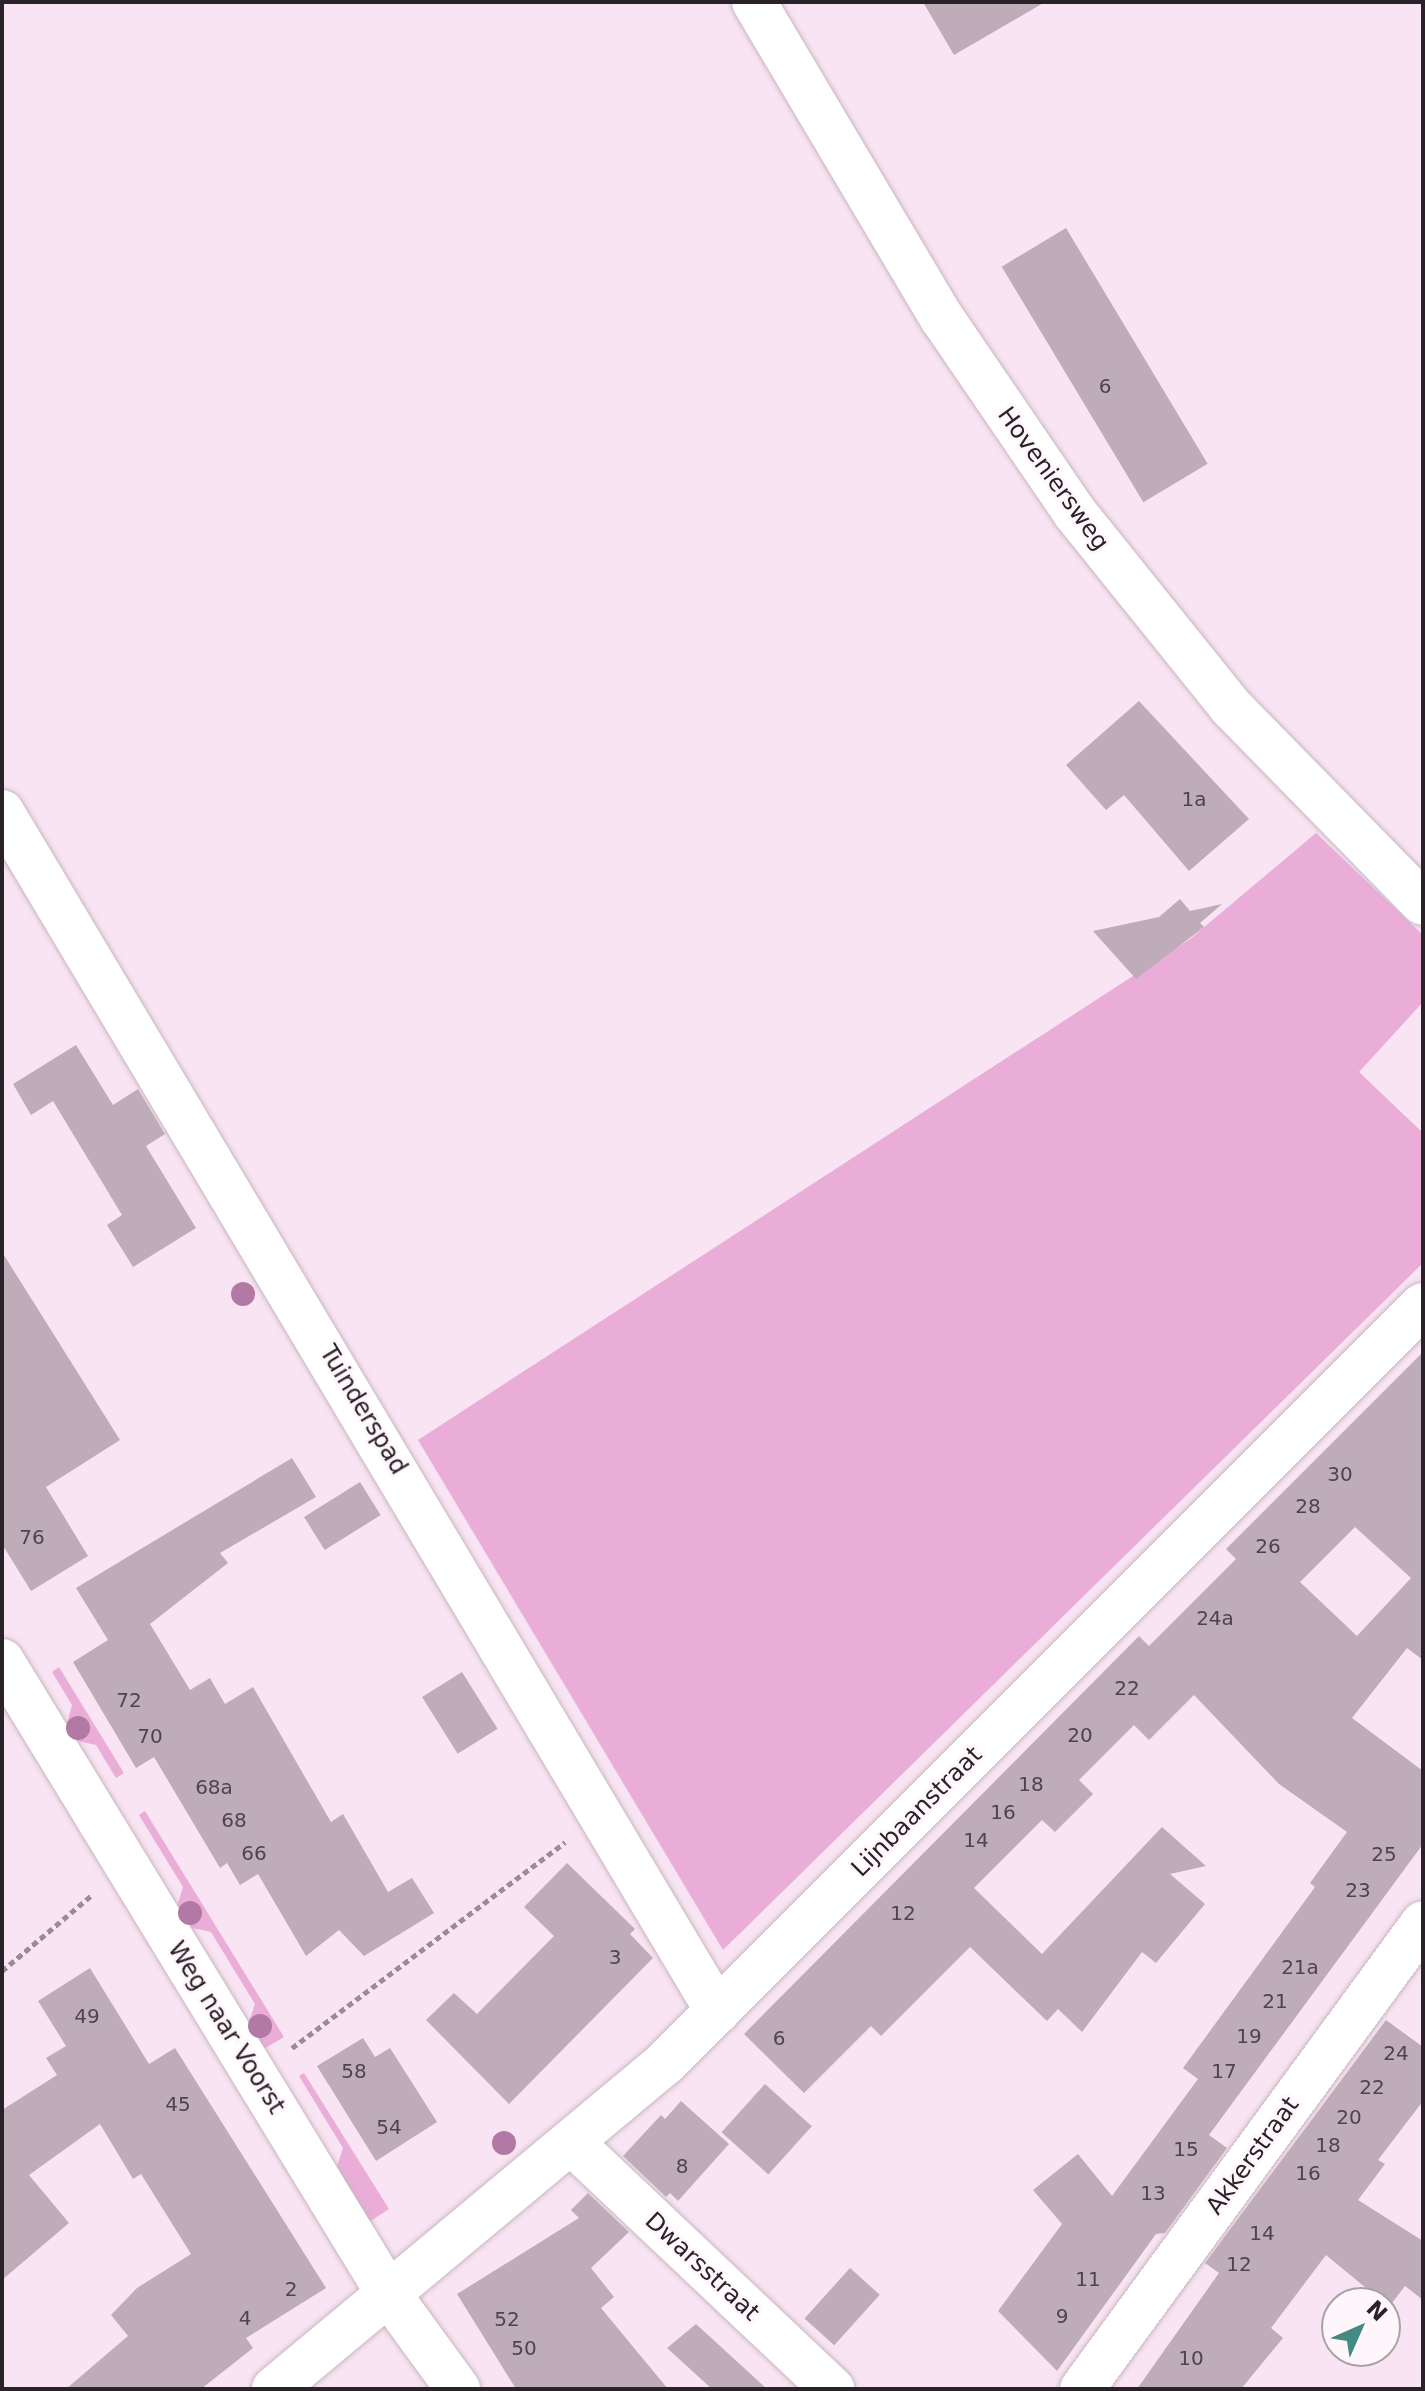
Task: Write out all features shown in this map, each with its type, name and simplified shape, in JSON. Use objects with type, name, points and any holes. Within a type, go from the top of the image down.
[{"type":"street","name":"Hoveniersweg","points":[[754,2],[942,318],[1075,513],[1231,707],[1423,903]]},
{"type":"street","name":"Tuinderspad","points":[[2,812],[602,1812],[718,2012]]},
{"type":"street","name":"Lijnbaanstraat","points":[[274,2389],[573,2144],[718,2012],[1423,1305]]},
{"type":"street","name":"Weg naar Voorst","points":[[2,1661],[388,2293],[458,2389]]},
{"type":"street","name":"Akkerstraat","points":[[1082,2389],[1423,1923]]},
{"type":"street","name":"Dwarsstraat","points":[[573,2144],[832,2389]]},
{"type":"path","points":[[256,2075],[602,1812]]},
{"type":"path","points":[[2,1971],[126,1866]]},
{"type":"shaded area","points":[[1316,833],[1423,935],[1423,1002],[1359,1072],[1423,1133],[1423,1263],[723,1950],[418,1440],[1190,939]]},
{"type":"shaded area","points":[[59,1667],[124,1773],[116,1778],[96,1745],[73,1740],[66,1727],[72,1705],[52,1672]]},
{"type":"shaded area","points":[[145,1811],[284,2037],[262,2050],[248,2025],[255,2004],[211,1932],[188,1927],[176,1910],[183,1887],[139,1815]]},
{"type":"shaded area","points":[[304,2073],[389,2209],[369,2222],[336,2170],[343,2148],[299,2076]]},
{"type":"building","points":[[923,2],[1045,2],[954,55]]},
{"type":"building","points":[[1066,228],[1208,464],[1143,502],[1002,267]]},
{"type":"building","points":[[1139,701],[1249,819],[1189,871],[1124,795],[1106,810],[1066,765]]},
{"type":"building","points":[[1180,899],[1190,911],[1222,904],[1200,923],[1204,927],[1136,979],[1093,931],[1159,917]]},
{"type":"building","points":[[76,1045],[113,1105],[138,1089],[165,1134],[146,1146],[196,1228],[133,1267],[107,1225],[122,1215],[53,1101],[31,1115],[13,1084]]},
{"type":"building","points":[[2,1252],[120,1440],[46,1487],[88,1556],[31,1591],[2,1544]]},
{"type":"building","points":[[1423,1352],[1423,1660],[1407,1648],[1352,1718],[1423,1771],[1423,1844],[1209,2135],[1227,2148],[1165,2233],[1156,2234],[1057,2371],[998,2311],[1062,2224],[1033,2190],[1078,2154],[1112,2196],[1198,2079],[1183,2068],[1315,1887],[1310,1883],[1347,1832],[1279,1784],[1194,1695],[1149,1740],[1134,1725],[1079,1780],[1093,1794],[1055,1832],[1042,1820],[974,1888],[1042,1954],[1162,1827],[1206,1866],[1170,1874],[1205,1904],[1156,1963],[1142,1952],[1082,2032],[1058,2009],[1047,2021],[970,1947],[881,2036],[871,2026],[804,2093],[744,2034],[1139,1636],[1149,1646],[1236,1559],[1226,1549]],"holes":[[[1355,1527],[1411,1578],[1357,1636],[1300,1582]]]},
{"type":"building","points":[[292,1458],[316,1497],[220,1553],[228,1563],[150,1624],[190,1690],[210,1678],[225,1704],[253,1687],[331,1822],[343,1814],[388,1892],[412,1878],[434,1913],[364,1956],[339,1930],[306,1956],[258,1874],[240,1885],[227,1863],[220,1868],[154,1757],[136,1768],[73,1662],[108,1640],[76,1588]]},
{"type":"building","points":[[360,1482],[381,1515],[325,1550],[304,1517]]},
{"type":"building","points":[[462,1672],[498,1729],[458,1754],[422,1697]]},
{"type":"building","points":[[567,1863],[635,1929],[630,1934],[653,1958],[509,2104],[426,2020],[454,1993],[477,2014],[554,1936],[524,1907]]},
{"type":"building","points":[[90,1968],[149,2064],[175,2048],[326,2288],[246,2338],[253,2348],[201,2389],[66,2389],[128,2336],[111,2315],[137,2288],[191,2254],[141,2174],[133,2179],[100,2124],[29,2175],[69,2223],[2,2280],[2,2110],[57,2075],[46,2058],[66,2046],[38,2001]]},
{"type":"building","points":[[1386,2020],[1423,2047],[1423,2101],[1378,2160],[1385,2164],[1358,2200],[1423,2241],[1423,2300],[1405,2286],[1401,2291],[1401,2287],[1365,2287],[1326,2255],[1271,2328],[1283,2338],[1241,2389],[1137,2389],[1219,2273],[1205,2263]]},
{"type":"building","points":[[363,2038],[375,2057],[390,2048],[437,2122],[376,2161],[317,2066]]},
{"type":"building","points":[[765,2084],[812,2126],[768,2174],[722,2132]]},
{"type":"building","points":[[681,2101],[729,2144],[678,2201],[670,2193],[666,2197],[623,2156],[661,2115],[665,2119]]},
{"type":"building","points":[[588,2193],[629,2232],[591,2268],[614,2297],[601,2308],[668,2389],[516,2389],[457,2294],[579,2218],[571,2210]]},
{"type":"building","points":[[850,2268],[880,2295],[834,2345],[804,2319]]},
{"type":"building","points":[[696,2324],[767,2389],[712,2389],[667,2348]]}]
